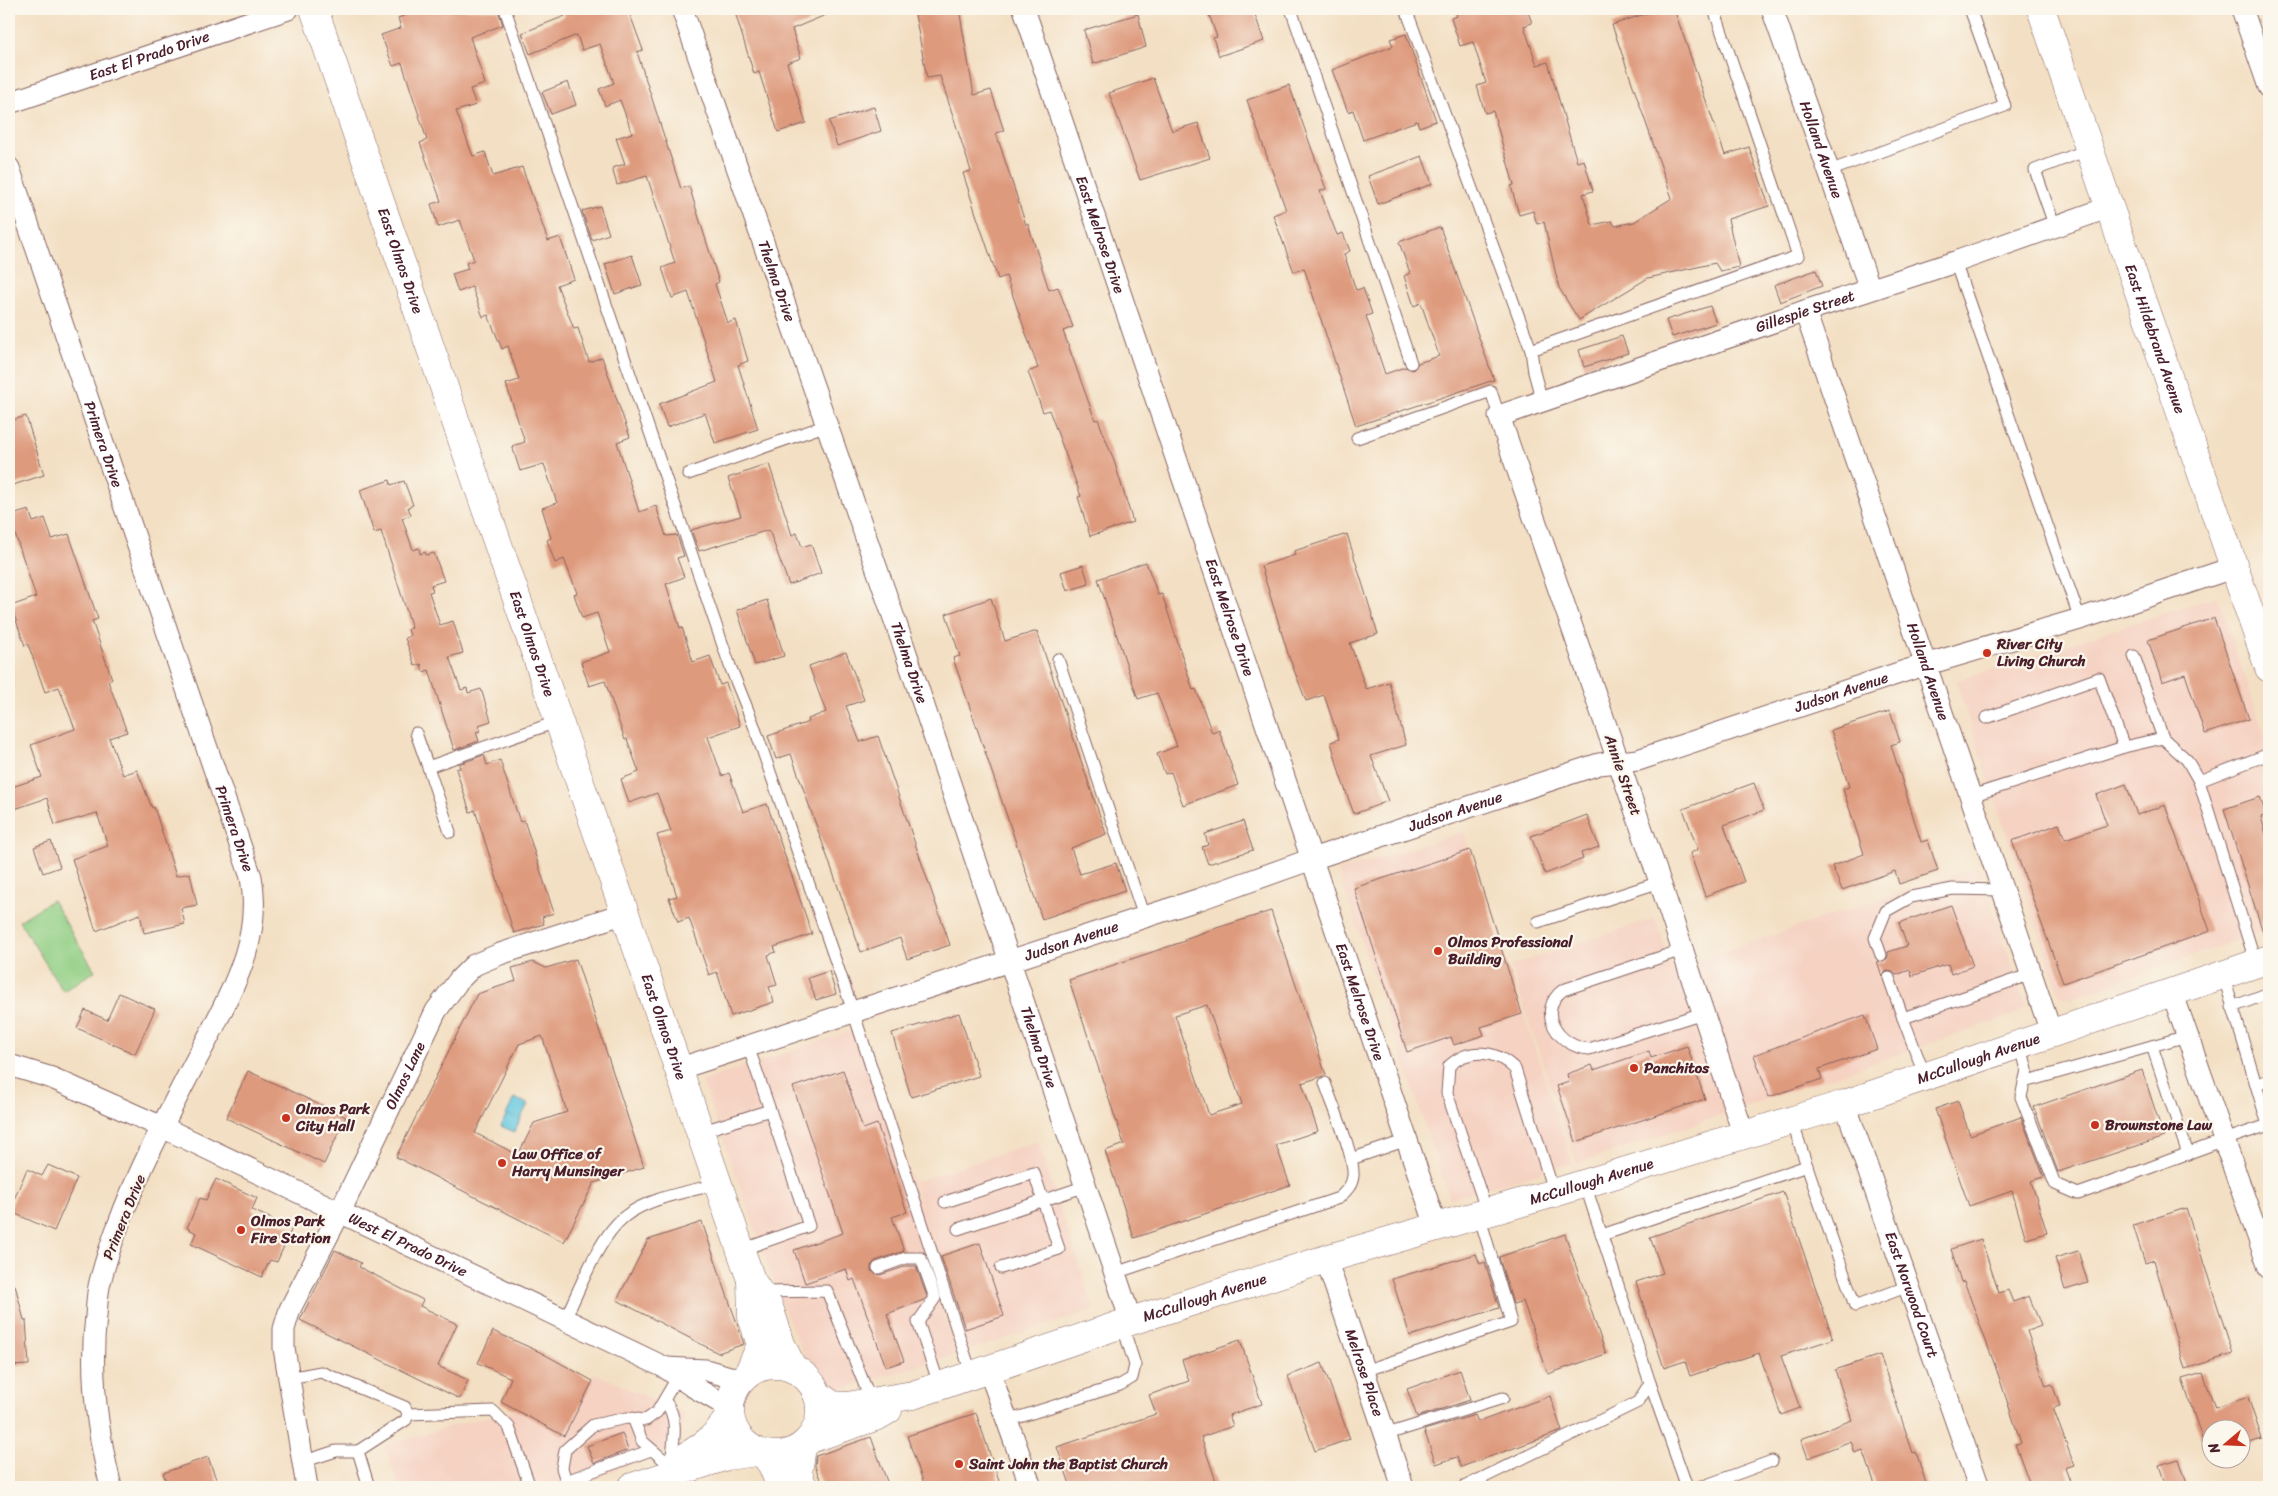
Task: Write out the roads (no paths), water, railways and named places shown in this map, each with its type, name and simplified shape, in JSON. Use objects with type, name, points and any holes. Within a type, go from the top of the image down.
[{"type":"main road","name":"East Olmos Drive","points":[[314,9],[740,1250],[755,1286],[769,1307],[781,1344],[793,1369]]},
{"type":"main road","name":"East Hildebrand Avenue","points":[[2041,9],[2269,668]]},
{"type":"main road","name":"McCullough Avenue","points":[[817,1394],[832,1405],[847,1406],[871,1400],[913,1395],[940,1387],[1126,1322],[1326,1259],[1585,1184],[1845,1104],[2051,1032],[2263,962]]},
{"type":"main road","name":"East Olmos Drive","points":[[746,1376],[761,1345],[752,1317],[755,1286]]},
{"type":"main road","points":[[635,1486],[661,1458],[703,1446],[722,1430],[730,1412],[734,1392],[746,1376],[770,1366],[793,1369],[812,1384],[817,1394],[820,1417],[806,1443],[798,1473],[803,1487]]},
{"type":"main road","name":"McCullough Avenue","points":[[806,1443],[878,1416],[913,1395]]},
{"type":"main road","points":[[730,1412],[738,1437],[761,1453],[772,1465],[781,1487]]},
{"type":"main road","points":[[635,1486],[727,1456],[761,1453],[780,1455],[792,1453],[806,1443]]},
{"type":"street","name":"East El Prado Drive","points":[[9,103],[288,9]]},
{"type":"street","name":"Thelma Drive","points":[[682,9],[827,424],[1010,959],[1115,1273],[1126,1322]]},
{"type":"street","name":"East Melrose Drive","points":[[1024,9],[1436,1226]]},
{"type":"street","name":"Holland Avenue","points":[[1772,9],[1870,289]]},
{"type":"street","points":[[2242,9],[2269,87]]},
{"type":"street","name":"Primera Drive","points":[[9,168],[251,877],[254,895],[254,919],[237,980],[162,1127],[112,1240],[99,1284],[93,1341],[94,1394],[100,1443],[112,1487]]},
{"type":"street","name":"Gillespie Street","points":[[1499,416],[1804,311],[2055,228],[2110,207]]},
{"type":"street","name":"Holland Avenue","points":[[1804,311],[2051,1032]]},
{"type":"street","name":"Annie Street","points":[[1499,416],[1660,882],[1744,1136]]},
{"type":"street","name":"Judson Avenue","points":[[678,1069],[1010,959],[1144,917],[1599,764],[1638,760],[1926,666],[2080,619],[2235,567]]},
{"type":"street","name":"Olmos Lane","points":[[307,1487],[284,1348],[284,1329],[288,1316],[436,1011],[459,980],[474,965],[500,954],[625,913]]},
{"type":"street","points":[[2172,992],[2269,1268]]},
{"type":"street","name":"West El Prado Drive","points":[[9,1065],[52,1078],[162,1127],[565,1319],[672,1372],[730,1412]]},
{"type":"street","name":"East Norwood Court","points":[[1845,1104],[1979,1487]]},
{"type":"street","name":"Melrose Place","points":[[1326,1259],[1403,1487]]},
{"type":"street","name":"West El Prado Drive","points":[[672,1372],[706,1370],[730,1377],[746,1376]]},
{"type":"street","points":[[981,1373],[1007,1421],[1031,1487]]},
{"type":"lane","points":[[505,9],[730,666],[753,723],[853,1011],[928,1263],[934,1298],[918,1322],[940,1387]]},
{"type":"lane","points":[[1291,9],[1411,363]]},
{"type":"lane","points":[[1406,9],[1531,350],[1534,372],[1542,401]]},
{"type":"lane","points":[[1531,350],[1798,256],[1714,9]]},
{"type":"lane","points":[[1829,171],[2005,106],[1970,9]]},
{"type":"lane","points":[[2055,228],[2035,170],[2090,149]]},
{"type":"lane","points":[[1955,262],[2080,619]]},
{"type":"lane","points":[[1357,438],[1491,391],[1499,416]]},
{"type":"lane","points":[[688,474],[827,424]]},
{"type":"lane","points":[[2134,656],[2163,738],[2187,760],[2199,781],[2263,962]]},
{"type":"lane","points":[[1058,659],[1144,917]]},
{"type":"lane","points":[[1986,718],[2098,678],[2124,747]]},
{"type":"lane","points":[[428,767],[559,721]]},
{"type":"lane","points":[[416,733],[450,832]]},
{"type":"lane","points":[[1971,796],[2124,747],[2163,738]]},
{"type":"lane","points":[[2199,781],[2269,754]]},
{"type":"lane","points":[[1538,922],[1660,882]]},
{"type":"lane","points":[[1881,954],[1875,938],[1886,911],[1911,897],[1953,889],[2003,890]]},
{"type":"lane","points":[[1682,950],[1563,990],[1555,996],[1552,1005],[1554,1028],[1568,1044],[1577,1048],[1589,1049],[1703,1013]]},
{"type":"lane","points":[[1903,1018],[2032,974]]},
{"type":"lane","points":[[2020,1043],[2027,1070],[2021,1097],[2055,1184],[2078,1194],[2224,1139],[2269,1125],[2224,974]]},
{"type":"lane","points":[[1890,978],[1925,1076]]},
{"type":"lane","points":[[2232,1006],[2269,993]]},
{"type":"lane","points":[[2024,1082],[2187,1036]]},
{"type":"lane","points":[[740,1250],[809,1226],[748,1046]]},
{"type":"lane","points":[[2152,1046],[2188,1154]]},
{"type":"lane","points":[[1364,1371],[1511,1322],[1483,1214],[1447,1093],[1449,1066],[1458,1057],[1486,1053],[1504,1059],[1514,1069],[1554,1193]]},
{"type":"lane","points":[[2256,1085],[2269,1080]]},
{"type":"lane","points":[[1115,1273],[1339,1198],[1349,1188],[1353,1175],[1351,1159],[1325,1083]]},
{"type":"lane","points":[[700,1132],[770,1110]]},
{"type":"lane","points":[[1792,1121],[1855,1306],[1908,1286]]},
{"type":"lane","points":[[1351,1159],[1407,1140]]},
{"type":"lane","points":[[1602,1235],[1807,1166]]},
{"type":"lane","points":[[945,1202],[1034,1173],[1059,1249],[1001,1268]]},
{"type":"lane","points":[[565,1319],[599,1248],[624,1217],[652,1202],[718,1184]]},
{"type":"lane","points":[[1585,1184],[1650,1383],[1687,1487]]},
{"type":"lane","points":[[958,1229],[1086,1186]]},
{"type":"lane","points":[[878,1268],[906,1258],[921,1258],[928,1263],[981,1373]]},
{"type":"lane","points":[[755,1286],[788,1293],[827,1291],[871,1400]]},
{"type":"lane","points":[[1007,1421],[1120,1385],[1132,1378],[1135,1365],[1126,1322]]},
{"type":"lane","points":[[289,1378],[321,1372],[405,1407],[408,1414],[406,1420],[358,1450],[336,1451],[302,1462]]},
{"type":"lane","points":[[661,1458],[567,1484],[562,1468],[565,1450],[593,1425],[634,1418],[646,1420],[657,1412],[664,1401],[672,1372]]},
{"type":"lane","points":[[1464,1487],[1638,1402],[1650,1383]]},
{"type":"lane","points":[[1384,1435],[1503,1398]]},
{"type":"lane","points":[[661,1458],[675,1423],[672,1410],[664,1401]]},
{"type":"lane","points":[[408,1414],[493,1411],[509,1427],[530,1487]]},
{"type":"lane","points":[[634,1418],[640,1437],[661,1458]]},
{"type":"lane","points":[[358,1450],[369,1487]]},
{"type":"lane","points":[[1701,1487],[1772,1461]]},
{"type":"water","points":[[514,1098],[528,1104],[514,1132],[501,1126]]},
{"type":"place","name":"River City Living Church","points":[[1987,653]]},
{"type":"place","name":"Olmos Professional Building","points":[[1438,951]]},
{"type":"place","name":"Panchitos","points":[[1634,1068]]},
{"type":"place","name":"Olmos Park City Hall","points":[[286,1118]]},
{"type":"place","name":"Brownstone Law","points":[[2095,1125]]},
{"type":"place","name":"Law Office of Harry Munsinger","points":[[502,1163]]},
{"type":"place","name":"Olmos Park Fire Station","points":[[241,1230]]},
{"type":"place","name":"Saint John the Baptist Church","points":[[959,1464]]}]
